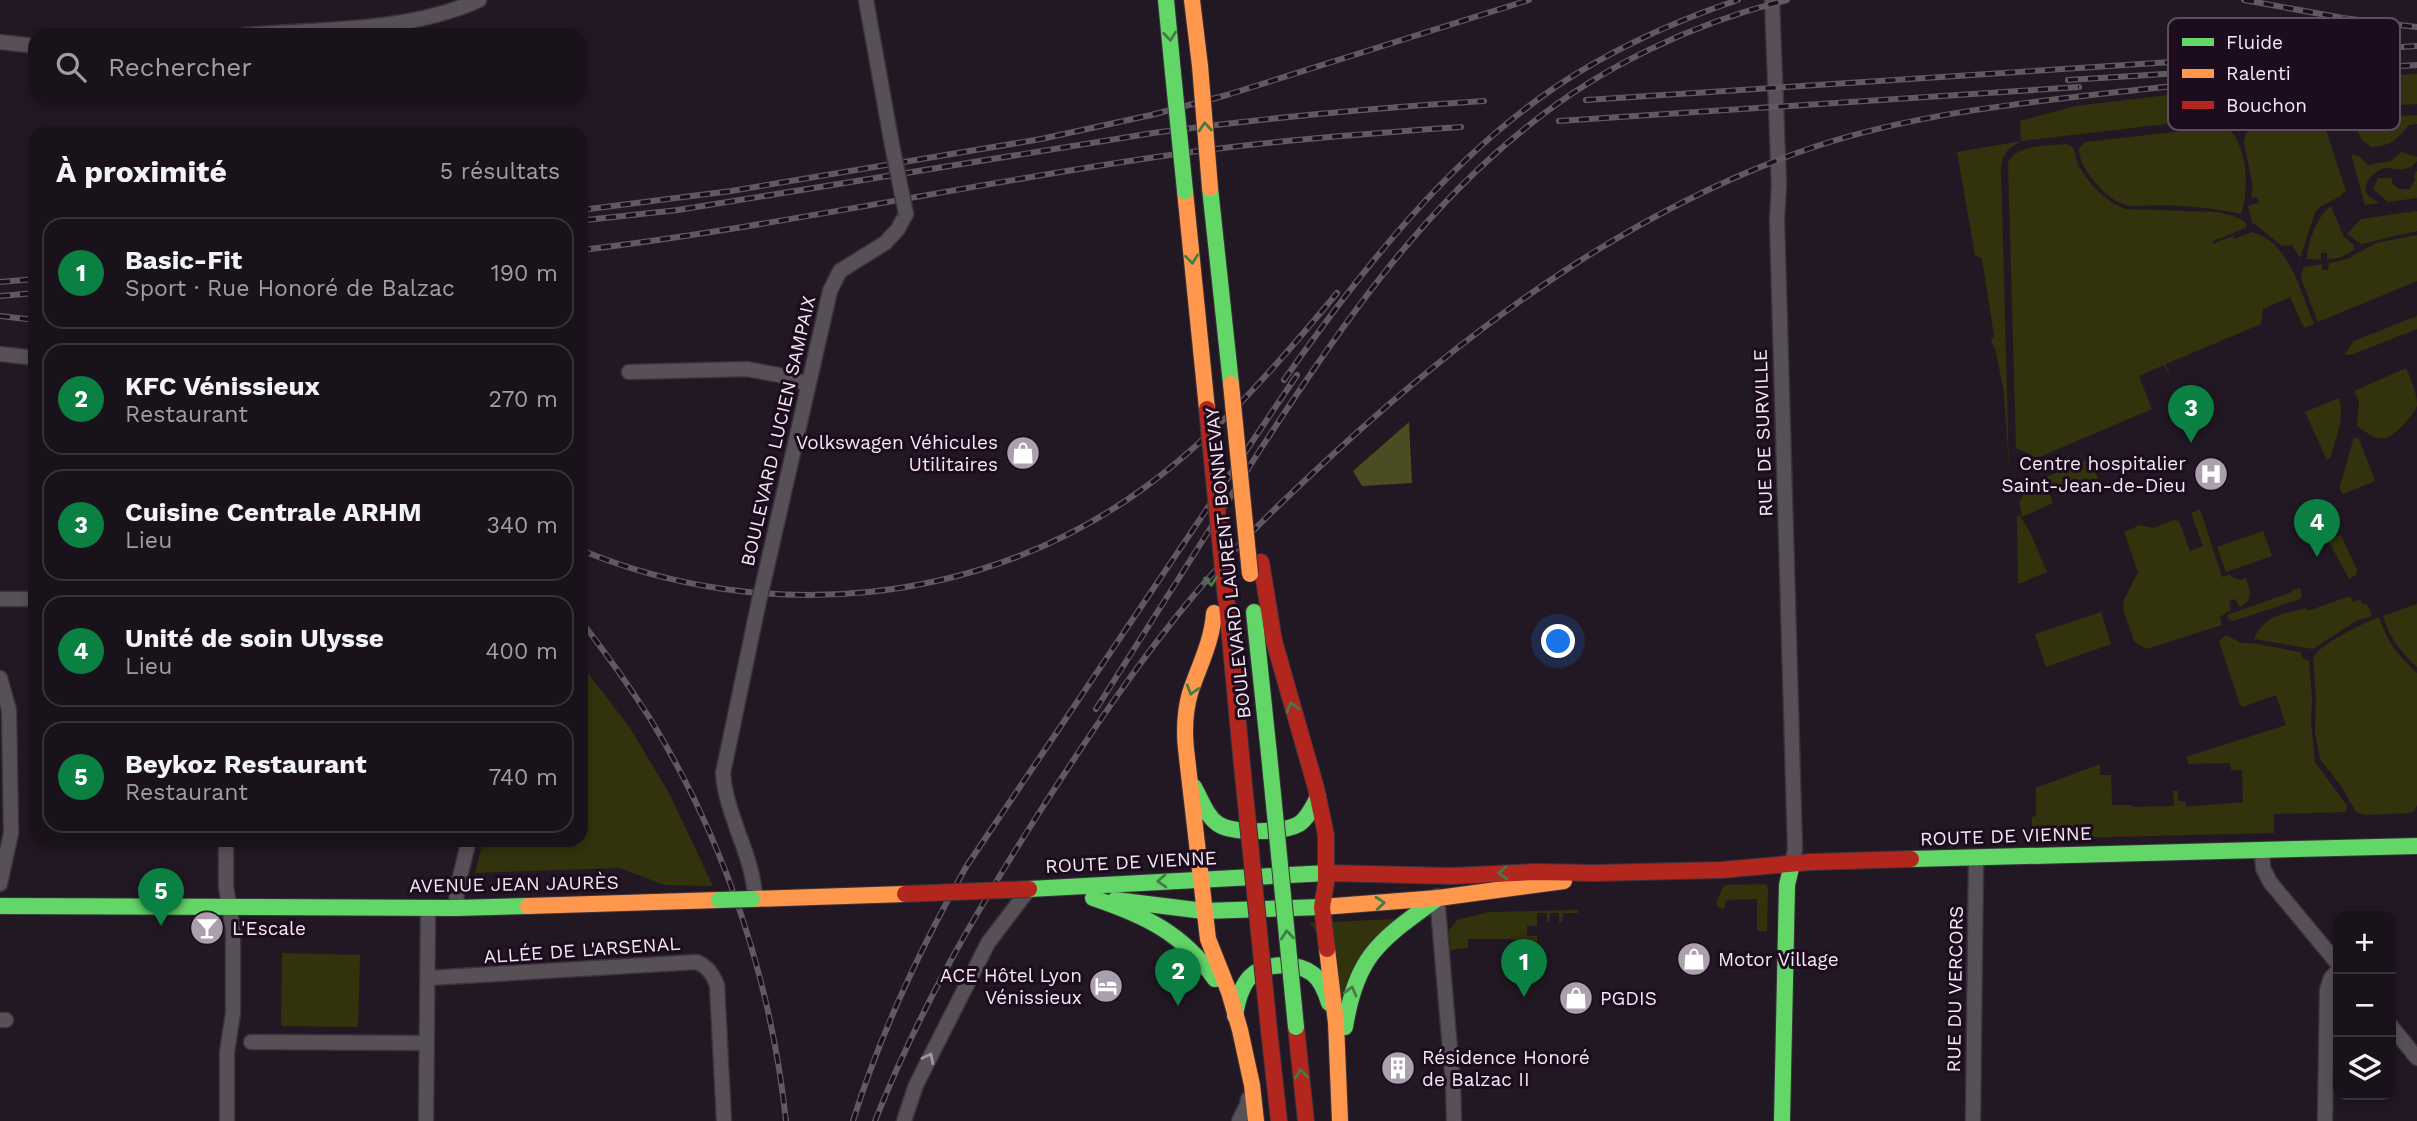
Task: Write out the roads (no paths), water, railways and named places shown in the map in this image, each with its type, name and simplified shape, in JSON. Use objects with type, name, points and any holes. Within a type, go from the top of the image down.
[{"type":"main road","name":"BOULEVARD LAURENT BONNEVAY","points":[[1166,0],[1279,1121]]},
{"type":"main road","name":"BOULEVARD LAURENT BONNEVAY","points":[[1192,0],[1218,260],[1237,378],[1256,568],[1269,754],[1306,1121]]},
{"type":"main road","points":[[1219,522],[1208,549],[1214,613],[1211,643],[1190,691],[1185,739],[1204,912],[1211,948],[1229,992],[1247,1056],[1256,1121]]},
{"type":"main road","points":[[1256,568],[1327,837],[1328,873],[1322,907],[1336,1023],[1340,1121]]},
{"type":"main road","points":[[1189,777],[1212,819],[1220,826],[1232,829],[1272,830],[1297,825],[1306,817],[1318,797]]},
{"type":"main road","name":"ROUTE DE VIENNE","points":[[1029,889],[1328,873],[1436,875],[1696,871],[1792,864],[2417,846]]},
{"type":"main road","points":[[1782,1121],[1787,885],[1792,864]]},
{"type":"main road","name":"ROUTE DE VIENNE","points":[[1029,889],[1204,912],[1438,898],[1528,887],[1596,873]]},
{"type":"main road","name":"AVENUE JEAN JAURÈS","points":[[0,906],[456,908],[1029,889]]},
{"type":"main road","points":[[1093,898],[1140,914],[1178,939],[1208,969],[1235,1016]]},
{"type":"main road","points":[[1338,1083],[1347,1009],[1352,987],[1363,962],[1389,934],[1438,898]]},
{"type":"main road","points":[[1235,1016],[1237,1002],[1244,986],[1256,972],[1288,965],[1304,969],[1318,980],[1336,1023]]},
{"type":"street","points":[[338,28],[378,25],[453,12],[480,0]]},
{"type":"street","name":"BOULEVARD LUCIEN SAMPAIX","points":[[754,899],[752,873],[724,790],[723,774],[759,601],[830,291],[840,271],[885,243],[898,229],[906,214],[866,0]]},
{"type":"street","name":"RUE DE SURVILLE","points":[[1772,0],[1795,849],[1792,864]]},
{"type":"street","points":[[0,42],[28,47]]},
{"type":"street","points":[[0,354],[28,357]]},
{"type":"street","points":[[629,372],[747,369],[808,384]]},
{"type":"street","points":[[0,599],[28,599]]},
{"type":"street","points":[[0,678],[9,710],[11,820],[11,833],[0,884]]},
{"type":"street","points":[[226,847],[226,886],[233,931],[233,1013],[227,1052],[227,1121]]},
{"type":"street","points":[[456,908],[457,889],[467,847]]},
{"type":"street","points":[[2262,849],[2263,868],[2270,882],[2333,958]]},
{"type":"street","name":"RUE DU VERCORS","points":[[1973,1121],[1976,858]]},
{"type":"street","points":[[1436,875],[1454,1121]]},
{"type":"street","points":[[904,1121],[916,1085],[988,943],[1029,889]]},
{"type":"street","points":[[426,1121],[428,908]]},
{"type":"street","name":"ALLÉE DE L'ARSENAL","points":[[428,978],[696,962],[707,967],[717,985],[724,1121]]},
{"type":"street","points":[[2325,1121],[2327,990],[2334,974]]},
{"type":"street","points":[[2396,1033],[2417,1058]]},
{"type":"street","points":[[251,1042],[427,1043]]},
{"type":"street","points":[[1239,1121],[1247,1105],[1247,1056]]},
{"type":"railway","points":[[588,209],[731,191],[1041,139],[1151,115],[1227,95],[1529,0]]},
{"type":"railway","points":[[1284,380],[1343,299],[1407,221],[1478,148],[1517,115],[1557,86],[1622,48],[1691,17],[1738,0]]},
{"type":"railway","points":[[1096,709],[1318,362],[1381,277],[1450,197],[1528,126],[1587,84],[1650,49],[1684,34],[1787,0]]},
{"type":"railway","points":[[2244,0],[2343,18]]},
{"type":"railway","points":[[2400,25],[2417,27]]},
{"type":"railway","points":[[2400,47],[2417,46]]},
{"type":"railway","points":[[1586,100],[2168,62]]},
{"type":"railway","points":[[2400,66],[2417,65]]},
{"type":"railway","points":[[2068,80],[2168,74]]},
{"type":"railway","points":[[1559,121],[2079,87]]},
{"type":"railway","points":[[875,1121],[910,1041],[948,965],[991,890],[1075,758],[1155,643],[1215,570],[1304,481],[1394,400],[1449,355],[1564,271],[1624,234],[1686,200],[1817,146],[1922,119],[1993,107],[2168,87]]},
{"type":"railway","points":[[588,220],[678,210],[1153,133],[1318,114],[1484,101]]},
{"type":"railway","points":[[588,249],[725,230],[1084,168],[1194,152],[1308,139],[1461,127]]},
{"type":"railway","points":[[0,282],[28,280]]},
{"type":"railway","points":[[588,552],[651,574],[724,589],[797,595],[871,592],[943,580],[1014,558],[1081,528],[1144,488],[1171,467],[1246,396],[1337,293]]},
{"type":"railway","points":[[0,296],[28,294]]},
{"type":"railway","points":[[0,316],[28,319]]},
{"type":"railway","points":[[853,1121],[876,1055],[903,991],[966,867],[1297,375]]},
{"type":"railway","points":[[588,630],[649,717],[676,763],[721,861],[756,963],[769,1015],[786,1121]]},
{"type":"place","name":"Cuisine Centrale ARHM","points":[[2191,443]]},
{"type":"place","name":"Volkswagen Véhicules Utilitaires","points":[[1023,453]]},
{"type":"place","name":"Centre hospitalier Saint-Jean-de-Dieu","points":[[2211,474]]},
{"type":"place","name":"Unité de soin Ulysse","points":[[2317,557]]},
{"type":"place","name":"Beykoz Restaurant","points":[[161,926]]},
{"type":"place","name":"L'Escale","points":[[207,928]]},
{"type":"place","name":"Motor Village","points":[[1694,959]]},
{"type":"place","name":"ACE Hôtel Lyon Vénissieux","points":[[1106,986]]},
{"type":"place","name":"Basic-Fit","points":[[1524,997]]},
{"type":"place","name":"PGDIS","points":[[1576,998]]},
{"type":"place","name":"KFC Vénissieux","points":[[1178,1006]]},
{"type":"place","name":"Résidence Honoré de Balzac II","points":[[1398,1068]]}]
